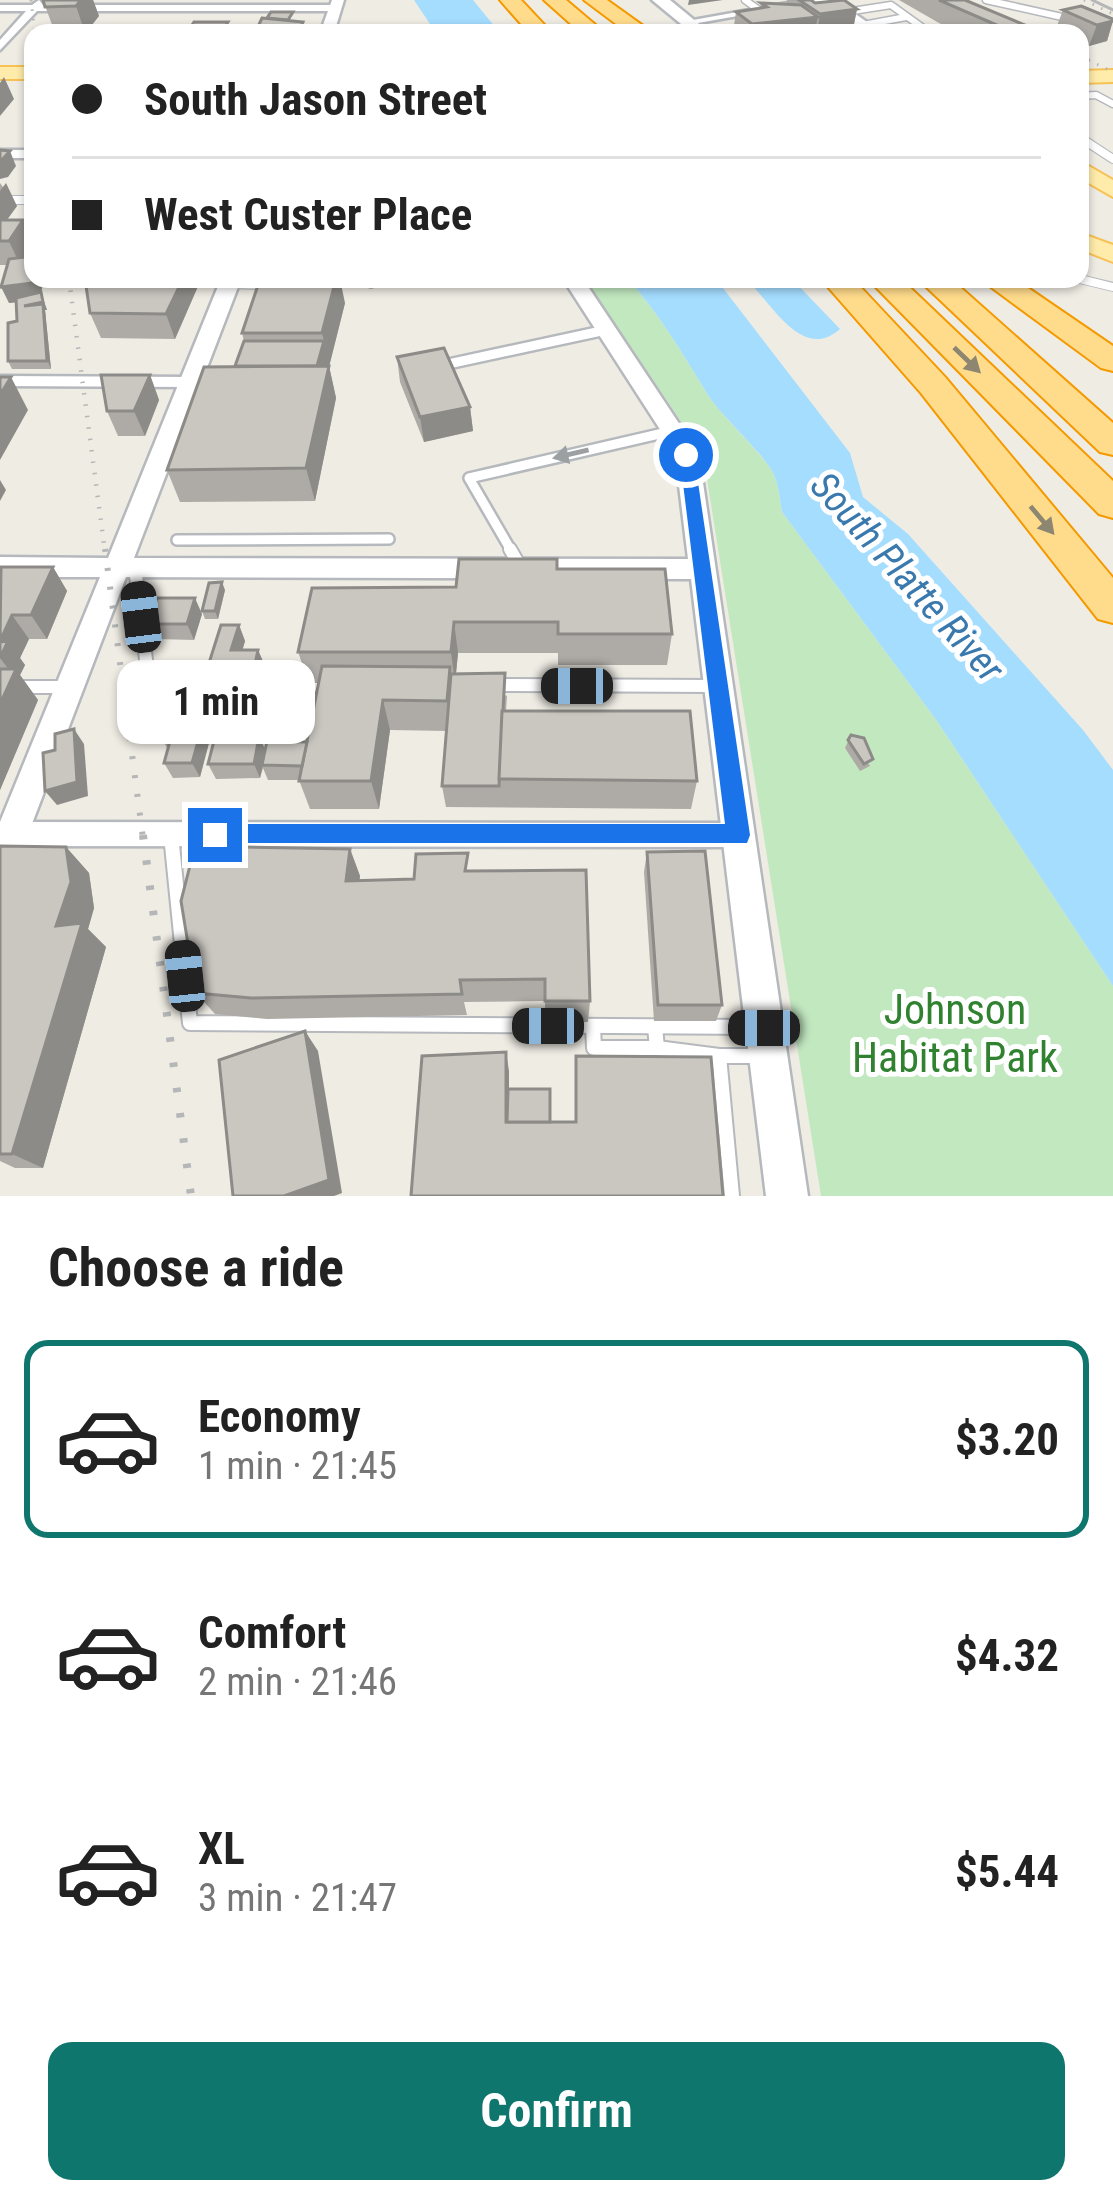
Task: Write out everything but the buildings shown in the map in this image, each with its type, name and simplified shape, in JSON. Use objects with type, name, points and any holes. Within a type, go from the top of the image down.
[{"type":"highway","points":[[510,0],[533,24]]},
{"type":"highway","points":[[553,0],[581,24]]},
{"type":"highway","points":[[590,0],[618,24]]},
{"type":"highway","points":[[590,0],[628,24]]},
{"type":"highway","points":[[844,288],[933,385],[1113,607]]},
{"type":"highway","points":[[892,288],[1113,503]]},
{"type":"highway","points":[[944,288],[1113,443]]},
{"type":"highway","points":[[1008,288],[1113,361]]},
{"type":"main road","points":[[660,0],[690,24]]},
{"type":"main road","points":[[824,0],[858,24]]},
{"type":"street","points":[[705,24],[792,2],[824,0]]},
{"type":"street","points":[[0,8],[16,4],[337,4]]},
{"type":"street","points":[[3,40],[38,4]]},
{"type":"street","points":[[228,288],[203,382],[125,567],[67,687],[4,844],[171,835],[739,835]]},
{"type":"street","points":[[579,288],[686,455],[787,1196]]},
{"type":"street","points":[[0,381],[203,382]]},
{"type":"street","points":[[0,567],[704,569]]},
{"type":"lane","points":[[745,0],[759,10]]},
{"type":"lane","points":[[986,0],[1078,21]]},
{"type":"lane","points":[[842,12],[886,5],[916,24]]},
{"type":"lane","points":[[775,8],[792,20]]},
{"type":"lane","points":[[884,24],[906,17]]},
{"type":"lane","points":[[422,369],[606,330]]},
{"type":"lane","points":[[521,568],[469,478],[672,430]]},
{"type":"lane","points":[[177,540],[389,538]]},
{"type":"lane","points":[[125,567],[149,685],[339,685]]},
{"type":"lane","points":[[482,685],[719,686]]},
{"type":"lane","points":[[0,687],[67,687]]},
{"type":"lane","points":[[171,835],[190,1023],[656,1027],[766,1042]]},
{"type":"lane","points":[[593,1026],[594,1048],[657,1048],[719,1057],[766,1042]]},
{"type":"lane","points":[[656,1027],[657,1048]]},
{"type":"lane","points":[[719,1057],[732,1196]]},
{"type":"green space","name":"Johnson Habitat Park","points":[[591,288],[635,288],[671,335],[715,404],[770,468],[782,512],[937,721],[1113,986],[1113,1196],[821,1196],[703,454]]},
{"type":"water","points":[[414,0],[473,0],[493,24],[430,24]]},
{"type":"water","name":"South Platte River","points":[[635,288],[723,288],[850,453],[863,497],[908,534],[1113,770],[1113,986],[937,721],[782,512],[770,467],[715,404]]},
{"type":"water","points":[[754,288],[801,288],[840,329],[813,339],[777,314]]},
{"type":"tram line","points":[[1092,0],[1113,10]]},
{"type":"railway","points":[[31,0],[34,24]]},
{"type":"railway","points":[[1084,0],[1113,14]]},
{"type":"railway","points":[[1089,60],[1113,72]]},
{"type":"railway","points":[[70,288],[105,552]]},
{"type":"railway","points":[[105,549],[143,838]]},
{"type":"railway","points":[[143,835],[191,1196]]},
{"type":"route","points":[[215,835],[739,835],[686,455]]}]
